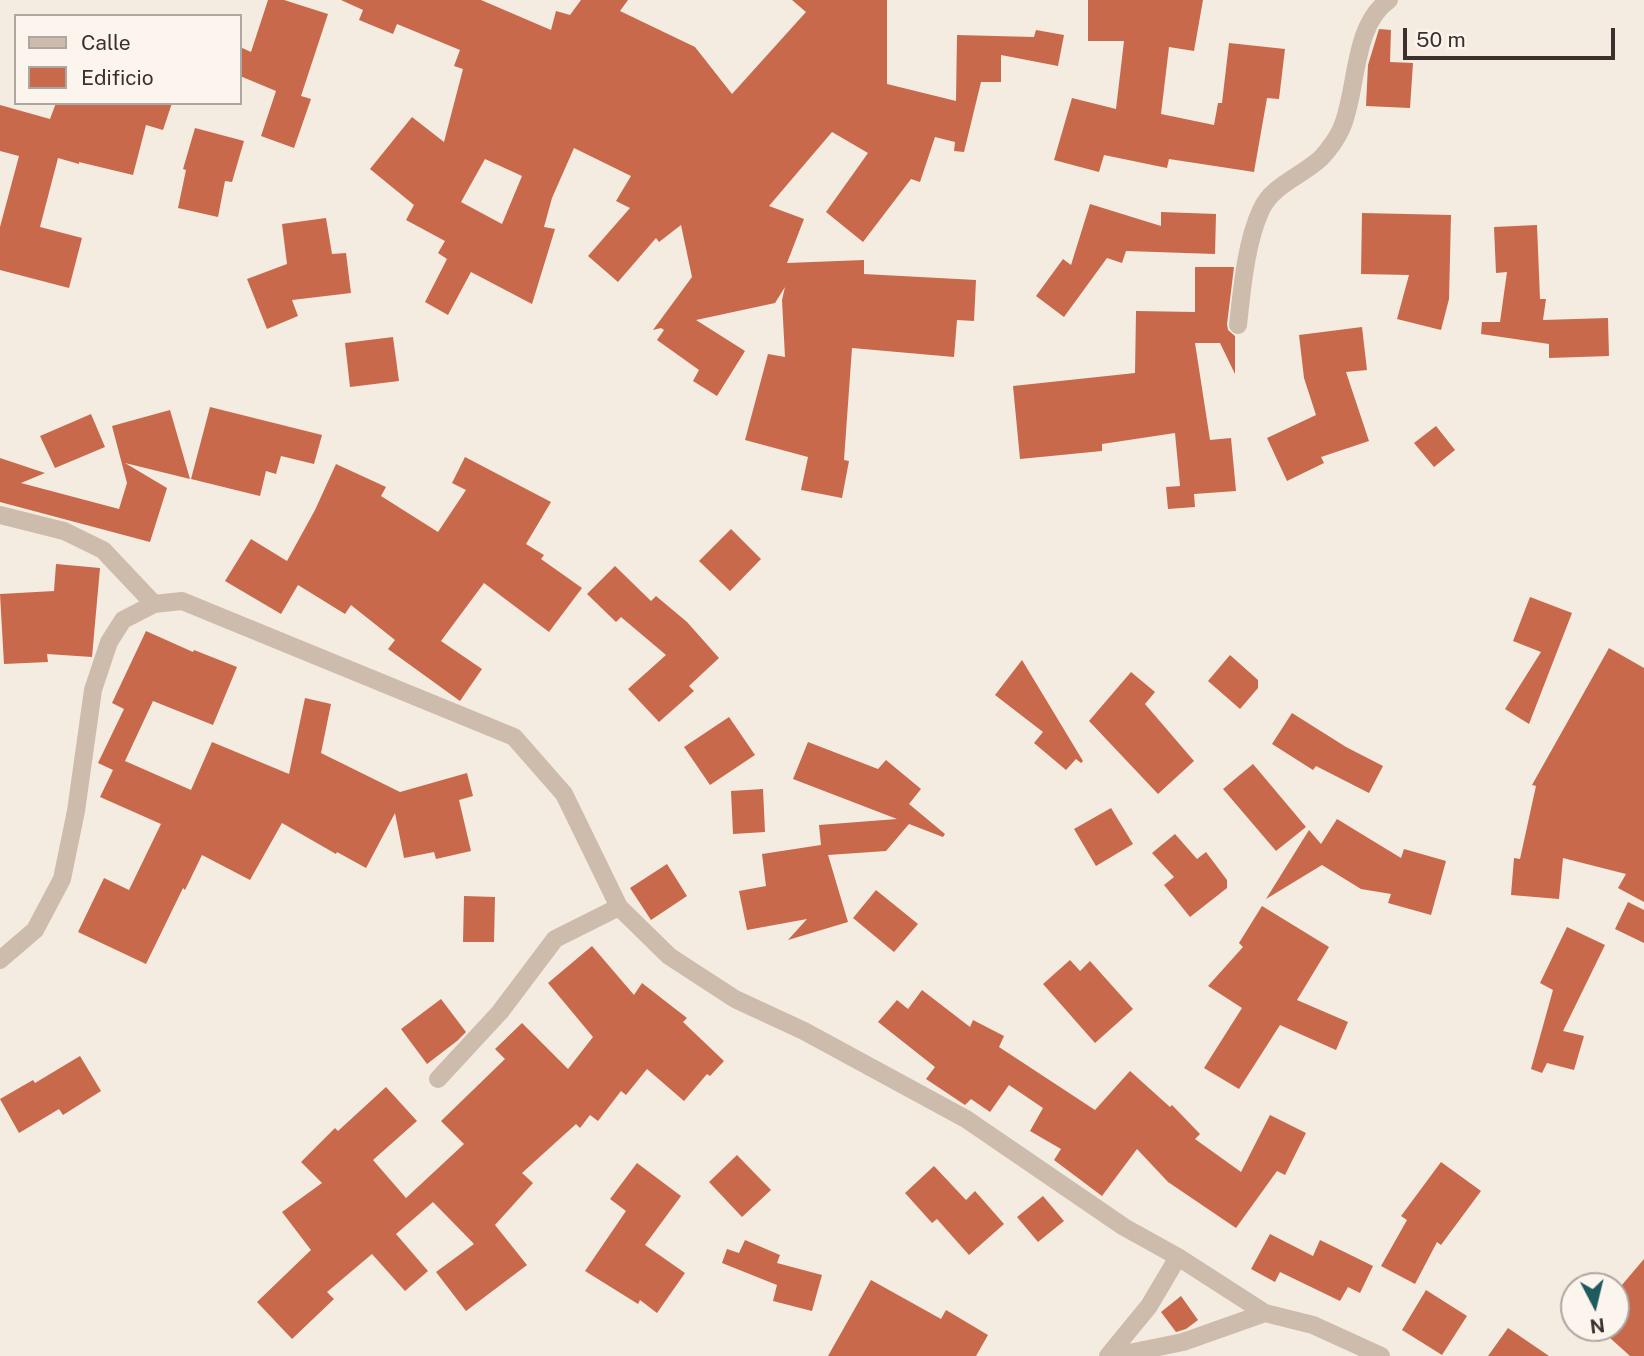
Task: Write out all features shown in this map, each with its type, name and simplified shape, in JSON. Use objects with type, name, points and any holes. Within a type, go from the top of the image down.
[{"type":"street","points":[[1238,325],[1244,266],[1261,208],[1282,184],[1322,158],[1341,128],[1361,41],[1381,5],[1389,0]]},
{"type":"street","points":[[0,515],[64,531],[103,550],[154,604]]},
{"type":"street","points":[[0,960],[35,930],[62,879],[76,811],[93,690],[109,642],[123,620],[154,604],[182,601],[514,737],[564,794],[619,907],[669,957],[735,999],[804,1031],[966,1119],[1124,1227],[1178,1257],[1265,1314],[1313,1325],[1381,1356]]},
{"type":"street","points":[[438,1079],[500,1012],[555,939],[619,907]]},
{"type":"street","points":[[1108,1356],[1149,1307],[1178,1257]]},
{"type":"street","points":[[1114,1356],[1183,1342],[1265,1314]]},
{"type":"building","points":[[268,0],[284,0],[328,14],[301,96],[311,99],[294,148],[261,136],[276,91],[242,77],[242,48],[251,52]]},
{"type":"building","points":[[341,0],[481,0],[551,30],[556,11],[570,15],[581,0],[628,0],[620,11],[695,47],[732,94],[806,12],[792,0],[887,0],[887,84],[956,101],[957,35],[1034,37],[1036,30],[1064,35],[1058,66],[1001,55],[1001,82],[981,82],[964,152],[954,151],[955,142],[935,137],[920,182],[911,179],[863,242],[826,212],[868,153],[832,132],[769,206],[804,219],[787,263],[864,260],[864,274],[976,280],[974,321],[957,320],[954,357],[852,348],[844,460],[849,461],[842,498],[801,490],[808,457],[745,440],[768,354],[785,357],[782,300],[785,287],[775,303],[696,320],[745,351],[717,396],[693,381],[699,370],[657,340],[664,330],[653,330],[692,277],[681,225],[659,242],[656,238],[618,282],[588,256],[630,208],[616,201],[631,176],[574,148],[552,198],[544,227],[555,229],[532,304],[471,272],[448,315],[425,302],[447,259],[438,253],[445,241],[406,220],[414,205],[370,169],[412,117],[444,142],[463,69],[454,66],[460,50],[397,24],[393,34],[359,20],[363,10]],"holes":[[[485,159],[522,176],[502,224],[461,202]]]},
{"type":"building","points":[[1088,0],[1203,0],[1194,51],[1169,47],[1161,114],[1214,125],[1218,103],[1222,103],[1229,43],[1285,49],[1279,99],[1267,98],[1254,172],[1169,159],[1167,168],[1104,155],[1099,172],[1054,160],[1072,98],[1116,109],[1124,41],[1088,41]]},
{"type":"building","points":[[1379,29],[1391,30],[1390,62],[1413,63],[1410,108],[1366,106],[1368,65]]},
{"type":"building","points":[[0,105],[50,119],[55,105],[171,105],[163,130],[146,125],[133,175],[58,158],[40,227],[82,238],[69,288],[0,270],[0,227],[19,156],[0,151]]},
{"type":"building","points":[[195,128],[244,141],[232,182],[225,181],[218,217],[178,208],[186,170],[183,169]]},
{"type":"building","points":[[1090,204],[1161,226],[1161,212],[1216,214],[1215,254],[1126,251],[1122,263],[1107,258],[1064,317],[1036,296],[1063,259],[1071,265]]},
{"type":"building","points":[[1362,213],[1451,215],[1449,299],[1441,330],[1397,319],[1409,275],[1361,274]]},
{"type":"building","points":[[326,218],[332,254],[346,253],[351,293],[292,300],[298,316],[267,329],[247,279],[287,264],[282,224]]},
{"type":"building","points":[[1537,225],[1540,299],[1546,299],[1543,320],[1608,318],[1609,356],[1549,358],[1549,344],[1481,334],[1482,322],[1500,322],[1507,272],[1496,273],[1494,227]]},
{"type":"building","points":[[1195,267],[1234,267],[1227,324],[1228,330],[1235,336],[1235,374],[1220,343],[1195,343],[1210,440],[1231,438],[1236,491],[1194,494],[1195,507],[1168,509],[1166,487],[1180,486],[1175,433],[1102,444],[1102,451],[1020,459],[1013,386],[1135,373],[1136,311],[1195,312]]},
{"type":"building","points":[[1362,327],[1367,370],[1346,372],[1369,441],[1321,457],[1324,463],[1287,481],[1267,438],[1316,415],[1304,378],[1299,335]]},
{"type":"building","points":[[393,337],[399,381],[350,387],[345,343]]},
{"type":"building","points":[[210,407],[322,435],[314,464],[281,456],[276,474],[266,471],[260,496],[191,479]]},
{"type":"building","points":[[170,410],[190,479],[125,463],[167,488],[150,542],[0,502],[0,458],[45,473],[21,483],[119,509],[127,483],[112,426]]},
{"type":"building","points":[[91,414],[105,447],[55,468],[40,436]]},
{"type":"building","points":[[1436,426],[1455,450],[1434,467],[1414,443]]},
{"type":"building","points":[[465,457],[551,502],[526,544],[544,555],[541,559],[582,588],[549,632],[484,583],[441,641],[482,669],[460,701],[388,649],[395,640],[351,605],[345,614],[298,585],[281,614],[225,581],[251,539],[287,561],[336,464],[386,487],[381,496],[438,532],[466,490],[452,483]]},
{"type":"building","points":[[731,529],[761,559],[730,591],[699,561]]},
{"type":"building","points":[[56,564],[100,568],[92,657],[47,654],[48,662],[4,664],[0,594],[54,591]]},
{"type":"building","points":[[615,566],[651,601],[656,596],[687,622],[719,658],[689,686],[694,691],[659,722],[628,689],[666,655],[621,617],[616,622],[587,594]]},
{"type":"building","points":[[1530,597],[1572,613],[1529,724],[1505,709],[1541,652],[1513,641]]},
{"type":"building","points":[[146,631],[193,652],[194,650],[237,667],[213,725],[153,701],[125,761],[191,790],[212,742],[289,774],[305,698],[331,704],[321,753],[400,792],[467,773],[473,796],[459,800],[471,851],[436,859],[434,852],[404,858],[395,813],[366,868],[282,823],[250,880],[202,855],[146,964],[78,932],[104,878],[129,890],[161,824],[100,797],[113,770],[98,763],[124,709],[112,703]]},
{"type":"building","points":[[1609,648],[1644,668],[1644,902],[1618,888],[1626,874],[1563,858],[1559,899],[1511,895],[1514,858],[1520,859],[1536,786],[1532,785]]},
{"type":"building","points":[[1230,655],[1258,680],[1258,688],[1240,709],[1208,681]]},
{"type":"building","points":[[1022,660],[1083,761],[1081,763],[1076,759],[1066,770],[1034,743],[1043,732],[995,695]]},
{"type":"building","points":[[1131,672],[1155,692],[1145,704],[1194,761],[1158,794],[1089,721]]},
{"type":"building","points":[[1292,713],[1346,747],[1383,766],[1369,793],[1316,766],[1313,770],[1272,744]]},
{"type":"building","points":[[729,717],[755,755],[710,785],[684,747]]},
{"type":"building","points":[[808,742],[878,769],[886,760],[921,789],[909,804],[945,834],[943,837],[909,824],[886,851],[828,855],[848,922],[788,940],[807,919],[747,930],[739,891],[766,886],[762,854],[821,845],[819,825],[897,819],[793,779]]},
{"type":"building","points":[[1253,764],[1306,827],[1276,851],[1223,789]]},
{"type":"building","points":[[763,789],[765,832],[733,834],[731,791]]},
{"type":"building","points":[[1111,808],[1133,844],[1096,866],[1074,829]]},
{"type":"building","points":[[1337,819],[1401,858],[1404,849],[1446,861],[1431,915],[1388,903],[1391,894],[1361,889],[1322,865],[1266,899],[1309,830],[1321,844]]},
{"type":"building","points":[[1175,834],[1197,859],[1206,852],[1227,880],[1227,888],[1190,917],[1164,885],[1174,877],[1152,853]]},
{"type":"building","points":[[667,864],[687,896],[651,920],[630,888]]},
{"type":"building","points":[[876,890],[918,924],[894,952],[853,918]]},
{"type":"building","points":[[464,896],[495,897],[494,942],[463,942]]},
{"type":"building","points":[[1628,902],[1644,910],[1644,943],[1615,929]]},
{"type":"building","points":[[1262,906],[1329,947],[1297,1000],[1348,1022],[1336,1050],[1280,1025],[1239,1089],[1204,1068],[1242,1008],[1208,986],[1243,947],[1239,943]]},
{"type":"building","points":[[1567,927],[1605,945],[1563,1031],[1584,1036],[1574,1070],[1547,1063],[1542,1073],[1531,1069],[1553,990],[1540,983]]},
{"type":"building","points":[[592,946],[634,995],[642,983],[687,1018],[683,1022],[724,1061],[710,1076],[707,1074],[684,1101],[647,1069],[626,1095],[621,1091],[598,1121],[590,1115],[580,1128],[576,1124],[522,1173],[533,1183],[495,1225],[527,1265],[466,1311],[436,1272],[474,1244],[433,1202],[396,1234],[428,1271],[405,1291],[372,1254],[327,1292],[334,1299],[292,1339],[257,1302],[311,1250],[282,1212],[322,1183],[301,1162],[335,1128],[338,1131],[386,1087],[417,1121],[373,1160],[406,1198],[464,1144],[441,1121],[505,1059],[495,1049],[522,1023],[568,1069],[593,1037],[548,983]]},
{"type":"building","points":[[1070,960],[1080,971],[1090,961],[1133,1009],[1095,1043],[1043,984]]},
{"type":"building","points":[[922,990],[970,1027],[973,1020],[1004,1036],[999,1047],[1095,1110],[1130,1071],[1170,1107],[1172,1105],[1200,1134],[1195,1139],[1241,1172],[1270,1115],[1306,1133],[1285,1175],[1277,1171],[1236,1228],[1168,1182],[1137,1149],[1102,1196],[1054,1160],[1061,1149],[1030,1131],[1043,1108],[1009,1085],[990,1112],[971,1099],[965,1105],[926,1079],[935,1067],[878,1022],[897,1000],[908,1009]]},
{"type":"building","points":[[441,999],[466,1032],[427,1064],[401,1029]]},
{"type":"building","points":[[80,1056],[101,1091],[63,1115],[59,1109],[19,1133],[0,1099],[33,1080],[35,1083]]},
{"type":"building","points":[[737,1155],[771,1190],[742,1217],[709,1182]]},
{"type":"building","points":[[1441,1162],[1481,1191],[1441,1245],[1437,1242],[1415,1284],[1381,1266],[1407,1220],[1401,1216]]},
{"type":"building","points":[[637,1163],[681,1196],[645,1245],[685,1273],[657,1313],[640,1300],[638,1304],[585,1271],[626,1211],[610,1199]]},
{"type":"building","points":[[934,1166],[966,1200],[975,1191],[1004,1224],[969,1255],[937,1219],[932,1223],[905,1193]]},
{"type":"building","points":[[1043,1196],[1064,1221],[1038,1242],[1017,1217]]},
{"type":"building","points":[[1270,1234],[1313,1256],[1320,1240],[1373,1266],[1360,1293],[1348,1287],[1340,1301],[1280,1272],[1275,1282],[1251,1269]]},
{"type":"building","points":[[745,1240],[780,1255],[777,1263],[822,1275],[812,1311],[773,1301],[777,1285],[722,1263],[727,1249],[739,1253]]},
{"type":"building","points":[[1644,1259],[1644,1356],[1630,1356],[1614,1342],[1630,1342],[1630,1276]]},
{"type":"building","points":[[871,1280],[941,1319],[946,1310],[988,1335],[976,1356],[828,1356]]},
{"type":"building","points":[[1426,1290],[1467,1316],[1442,1355],[1402,1330]]},
{"type":"building","points":[[1181,1296],[1198,1320],[1186,1329],[1176,1332],[1161,1312]]},
{"type":"building","points":[[1508,1328],[1549,1356],[1488,1356]]}]
